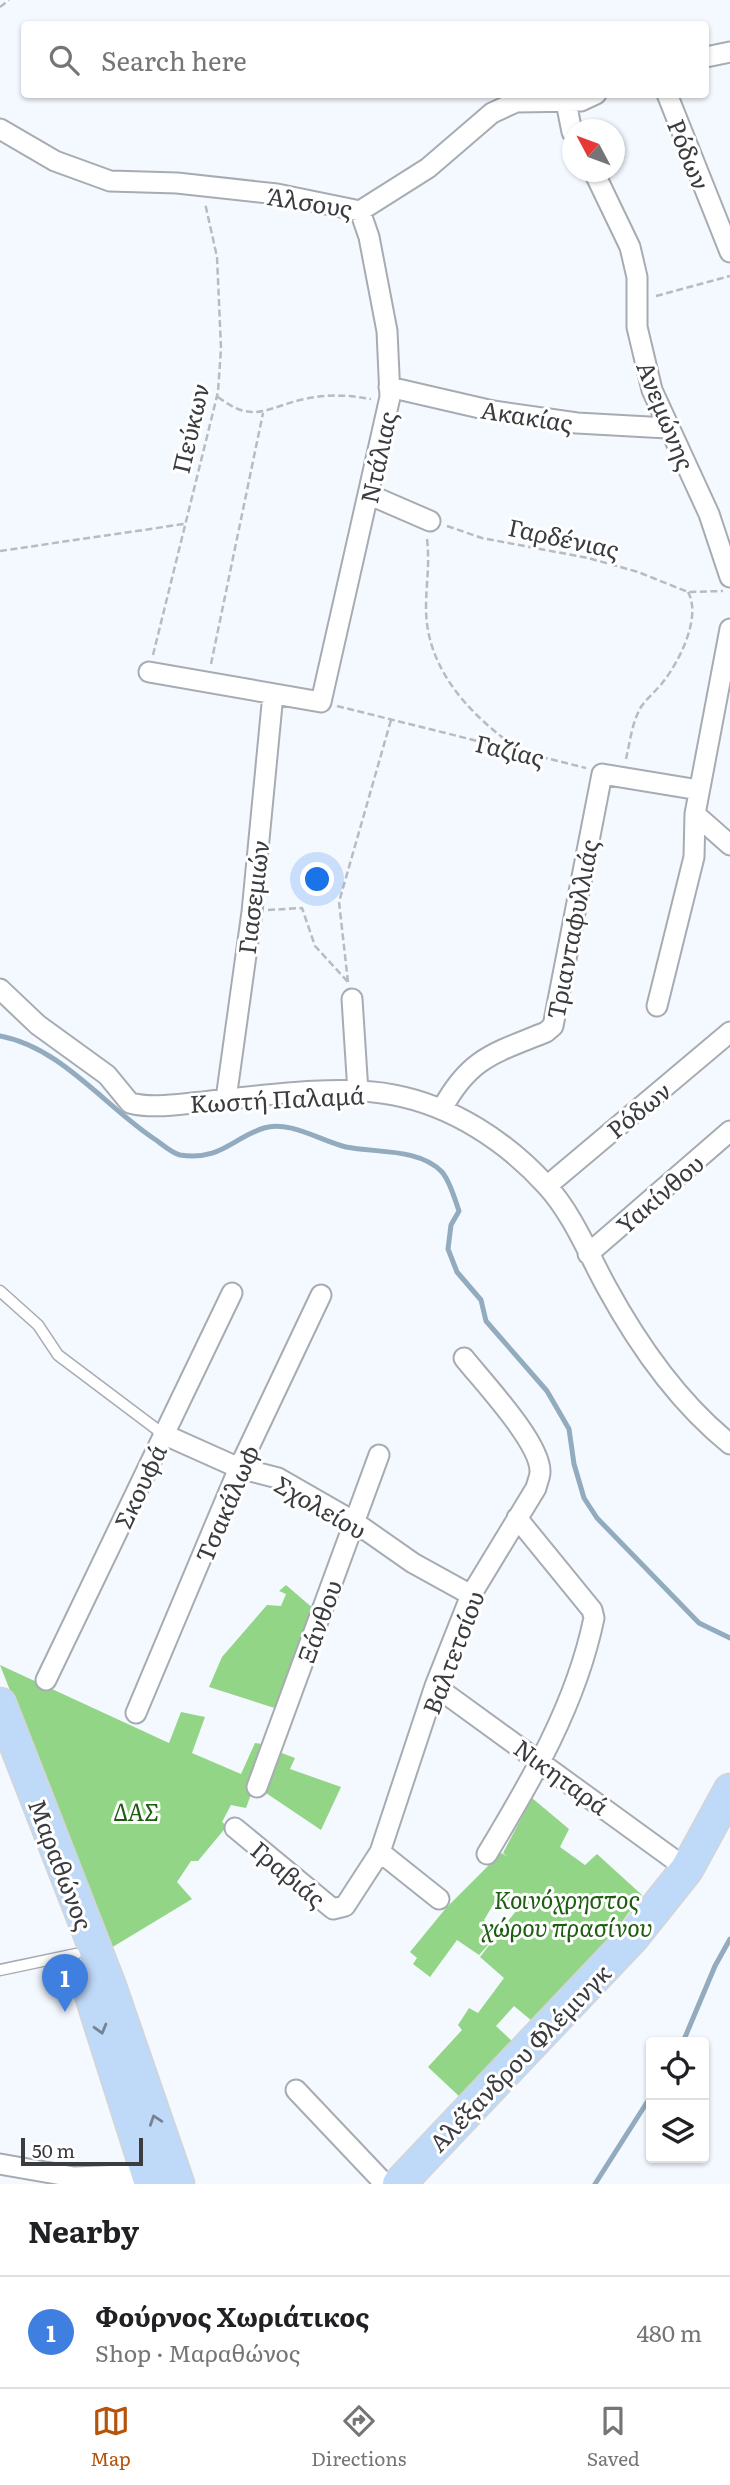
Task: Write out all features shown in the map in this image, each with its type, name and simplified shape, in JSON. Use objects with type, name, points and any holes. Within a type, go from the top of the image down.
[{"type":"main road","name":"Μαραθώνος","points":[[0,1704],[108,1984],[178,2184]]},
{"type":"main road","name":"Μαραθώνος","points":[[0,1762],[76,1954],[149,2179]]},
{"type":"main road","name":"Αλέξανδρου Φλέμινγκ","points":[[399,2184],[632,1938],[687,1869],[730,1790]]},
{"type":"street","points":[[709,56],[730,52]]},
{"type":"street","name":"Άλσους","points":[[0,129],[55,161],[110,181],[177,183],[206,189],[277,194],[360,211],[428,168],[492,113],[516,102],[566,102],[587,98]]},
{"type":"street","name":"Ρόδων","points":[[669,98],[730,252]]},
{"type":"street","points":[[566,102],[569,119]]},
{"type":"street","name":"Ανεμώνης","points":[[599,182],[630,247],[637,277],[642,358],[667,428],[709,514],[730,577]]},
{"type":"street","name":"Ντάλιας","points":[[321,702],[370,495],[389,395],[387,331],[369,237],[360,211]]},
{"type":"street","name":"Ακακίας","points":[[389,395],[577,423],[667,428]]},
{"type":"street","points":[[370,495],[424,519]]},
{"type":"street","points":[[657,1006],[694,857],[695,814],[730,629]]},
{"type":"street","points":[[149,672],[321,702]]},
{"type":"street","name":"Γιασεμιών","points":[[226,1099],[251,912],[273,695]]},
{"type":"street","points":[[602,774],[699,790]]},
{"type":"street","name":"Τριανταφυλλιάς","points":[[442,1109],[462,1076],[475,1064],[546,1032],[553,1026],[602,774]]},
{"type":"street","points":[[695,814],[730,845]]},
{"type":"street","name":"Κωστή Παλαμά","points":[[0,989],[38,1025],[107,1075],[130,1103],[142,1106],[358,1092],[391,1094],[442,1109],[484,1132],[547,1186],[617,1306],[656,1363],[689,1404],[730,1444]]},
{"type":"street","points":[[350,990],[358,1092]]},
{"type":"street","name":"Ρόδων","points":[[547,1186],[730,1032]]},
{"type":"street","name":"Υακίνθου","points":[[588,1254],[730,1131]]},
{"type":"street","name":"Σκουφά","points":[[46,1680],[232,1293]]},
{"type":"street","name":"Τσακάλωφ","points":[[136,1713],[239,1468],[321,1295]]},
{"type":"street","name":"Βαλτετσίου","points":[[345,1906],[380,1852],[409,1773],[435,1686],[471,1595],[536,1488],[540,1472],[537,1458],[527,1440],[464,1358]]},
{"type":"street","name":"Σχολείου","points":[[163,1434],[239,1468],[278,1478],[353,1521],[413,1563],[471,1595]]},
{"type":"street","name":"Ξάνθου","points":[[257,1787],[379,1455]]},
{"type":"street","points":[[487,1854],[543,1761],[574,1691],[594,1618],[592,1610],[517,1518]]},
{"type":"street","name":"Νικηταρά","points":[[435,1686],[543,1761],[687,1869]]},
{"type":"street","name":"Γραβιάς","points":[[235,1828],[329,1907],[338,1910],[345,1906]]},
{"type":"street","points":[[380,1852],[439,1899]]},
{"type":"street","points":[[296,2090],[385,2184]]},
{"type":"street","points":[[0,2164],[74,2177],[149,2179]]},
{"type":"lane","points":[[0,1291],[38,1325],[58,1355],[163,1434]]},
{"type":"lane","points":[[0,1970],[76,1954]]},
{"type":"path","points":[[0,7],[9,0]]},
{"type":"path","name":"Πεύκων","points":[[149,672],[218,397],[221,348],[217,257],[204,206],[206,189]]},
{"type":"path","points":[[637,301],[730,276]]},
{"type":"path","points":[[218,397],[242,412],[263,413],[325,395],[389,395]]},
{"type":"path","points":[[207,681],[263,413]]},
{"type":"path","points":[[424,519],[430,570],[426,609],[430,638],[448,680],[467,709],[492,731],[524,752]]},
{"type":"path","name":"Γαρδένιας","points":[[424,519],[482,538],[588,558],[638,572],[688,592]]},
{"type":"path","points":[[0,551],[184,524]]},
{"type":"path","points":[[688,592],[720,594],[730,586]]},
{"type":"path","points":[[623,776],[641,706],[674,667],[682,648],[692,611],[692,600],[688,592]]},
{"type":"path","name":"Γαζίας","points":[[321,702],[602,774]]},
{"type":"path","points":[[350,990],[340,902],[391,720]]},
{"type":"path","points":[[251,912],[302,908],[316,946],[350,990]]},
{"type":"green space","points":[[286,1585],[315,1610],[281,1710],[209,1687],[222,1657],[267,1605],[281,1606],[286,1594],[279,1591]]},
{"type":"green space","name":"ΔΑΣ","points":[[0,1665],[169,1743],[181,1712],[205,1717],[192,1753],[241,1774],[255,1743],[269,1745],[246,1808],[231,1805],[222,1822],[227,1826],[198,1861],[191,1861],[177,1882],[192,1899],[111,1948]]},
{"type":"green space","points":[[279,1752],[295,1758],[290,1769],[341,1787],[321,1830],[257,1787],[261,1778],[271,1779]]},
{"type":"green space","name":"Κοινόχρηστος χώρου πρασίνου","points":[[532,1798],[569,1829],[560,1847],[585,1865],[597,1854],[642,1895],[609,1939],[532,2021],[514,2006],[496,2026],[515,2044],[462,2099],[428,2067],[462,2030],[458,2025],[469,2008],[478,2013],[504,1978],[480,1957],[497,1935],[479,1955],[457,1940],[430,1977],[413,1964],[417,1958],[410,1952],[446,1908],[501,1853],[507,1856],[503,1853]],"holes":[[[516,1892],[509,1903],[517,1910],[500,1931],[484,1920],[496,1900],[505,1906]]]},
{"type":"waterway","points":[[0,1036],[22,1042],[62,1064],[135,1125],[180,1155],[194,1156],[216,1152],[253,1132],[274,1126],[294,1129],[346,1147],[410,1155],[433,1164],[447,1180],[459,1211],[451,1225],[448,1249],[457,1272],[481,1300],[486,1321],[547,1391],[569,1429],[574,1464],[584,1498],[597,1518],[699,1623],[730,1638]]},
{"type":"waterway","points":[[685,2037],[715,1966],[730,1939]]},
{"type":"waterway","points":[[595,2184],[648,2100]]},
{"type":"place","name":"Φούρνος Χωριάτικος","points":[[65,2012]]}]
